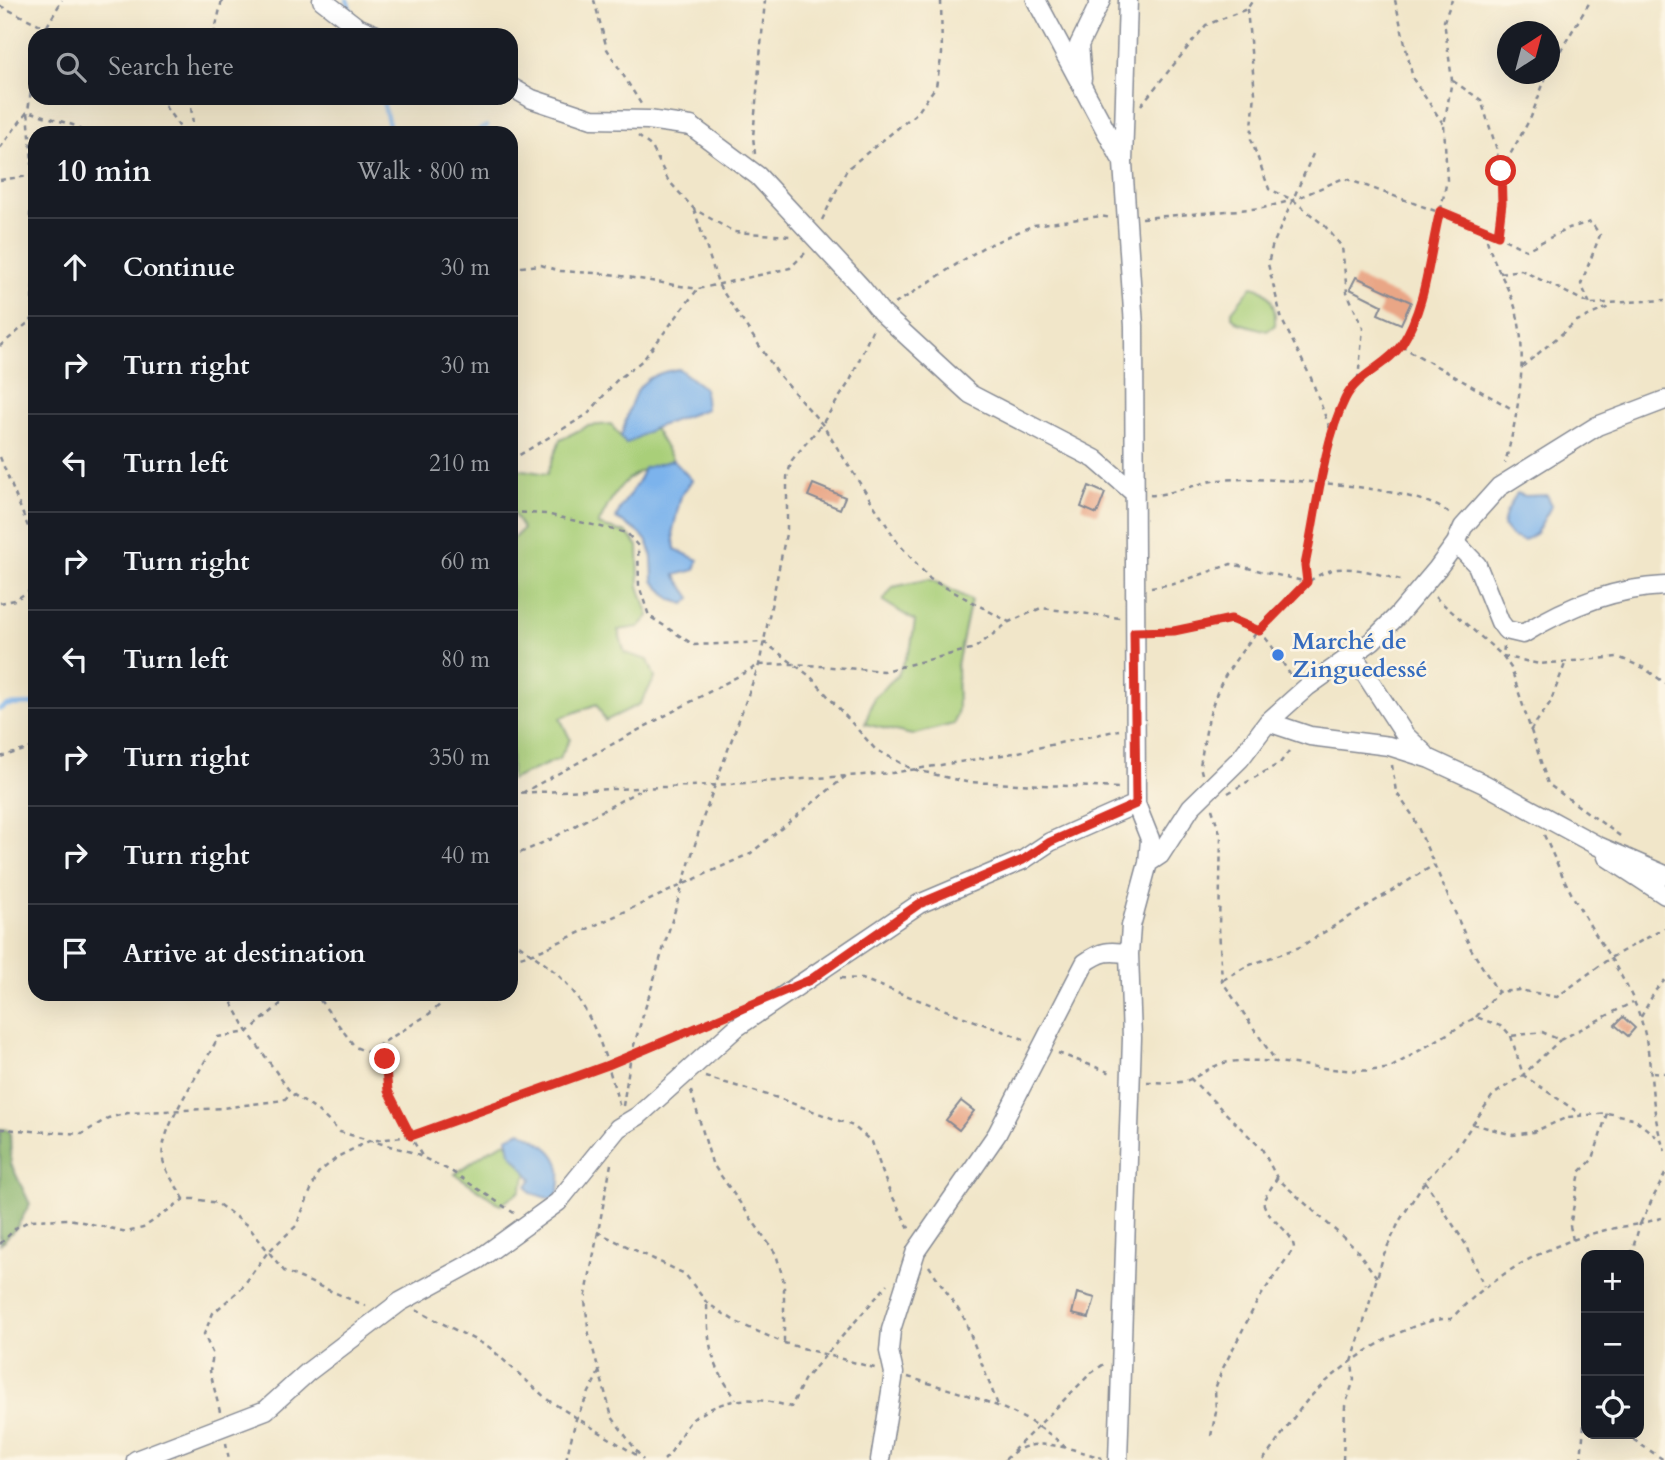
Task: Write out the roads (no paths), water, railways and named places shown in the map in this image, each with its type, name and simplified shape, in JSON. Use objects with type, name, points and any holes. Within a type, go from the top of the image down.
[{"type":"street","points":[[322,0],[359,28]]},
{"type":"street","points":[[1036,0],[1123,163]]},
{"type":"street","points":[[1082,86],[1080,45],[1101,0]]},
{"type":"street","points":[[1118,1460],[1131,1052],[1129,954],[1131,926],[1148,863],[1150,839],[1136,796],[1134,326],[1123,163],[1128,0]]},
{"type":"street","points":[[518,91],[532,99],[592,119],[648,120],[691,126],[758,176],[881,312],[970,394],[1094,459],[1133,492]]},
{"type":"street","points":[[1148,863],[1160,855],[1191,807],[1240,759],[1268,722],[1302,691],[1353,655],[1398,615],[1499,487],[1597,426],[1665,400]]},
{"type":"street","points":[[1459,535],[1477,565],[1500,622],[1506,630],[1523,634],[1599,596],[1632,587],[1665,586]]},
{"type":"street","points":[[1353,655],[1405,735],[1430,759]]},
{"type":"street","points":[[1268,722],[1303,734],[1389,746],[1430,759],[1538,812],[1597,846],[1665,874]]},
{"type":"street","points":[[136,1460],[265,1410],[308,1372],[400,1302],[479,1258],[558,1202],[618,1128],[638,1115],[737,1027],[919,904],[1023,860],[1050,842],[1136,796]]},
{"type":"street","points":[[1597,846],[1610,860],[1665,895]]},
{"type":"street","points":[[880,1460],[894,1373],[889,1352],[891,1330],[916,1251],[997,1134],[1086,963],[1098,953],[1112,951],[1129,954]]},
{"type":"water","points":[[679,369],[704,388],[706,409],[654,428],[626,444],[621,437],[637,391],[652,377]]},
{"type":"water","points":[[673,460],[692,480],[681,496],[673,530],[675,549],[698,560],[695,570],[675,575],[691,598],[685,604],[672,600],[653,581],[648,543],[637,531],[616,519],[644,468]]},
{"type":"water","points":[[1517,493],[1525,496],[1547,495],[1552,505],[1536,533],[1524,541],[1512,537],[1503,526],[1506,513]]},
{"type":"water","points":[[521,1131],[549,1149],[558,1162],[560,1185],[554,1200],[531,1193],[527,1186],[532,1179],[510,1152],[507,1137]]},
{"type":"waterway","points":[[347,0],[353,16]]},
{"type":"waterway","points":[[384,105],[389,126]]},
{"type":"waterway","points":[[0,709],[7,705],[28,704]]},
{"type":"place","name":"Marché de Zinguedessé","points":[[1278,655]]}]
